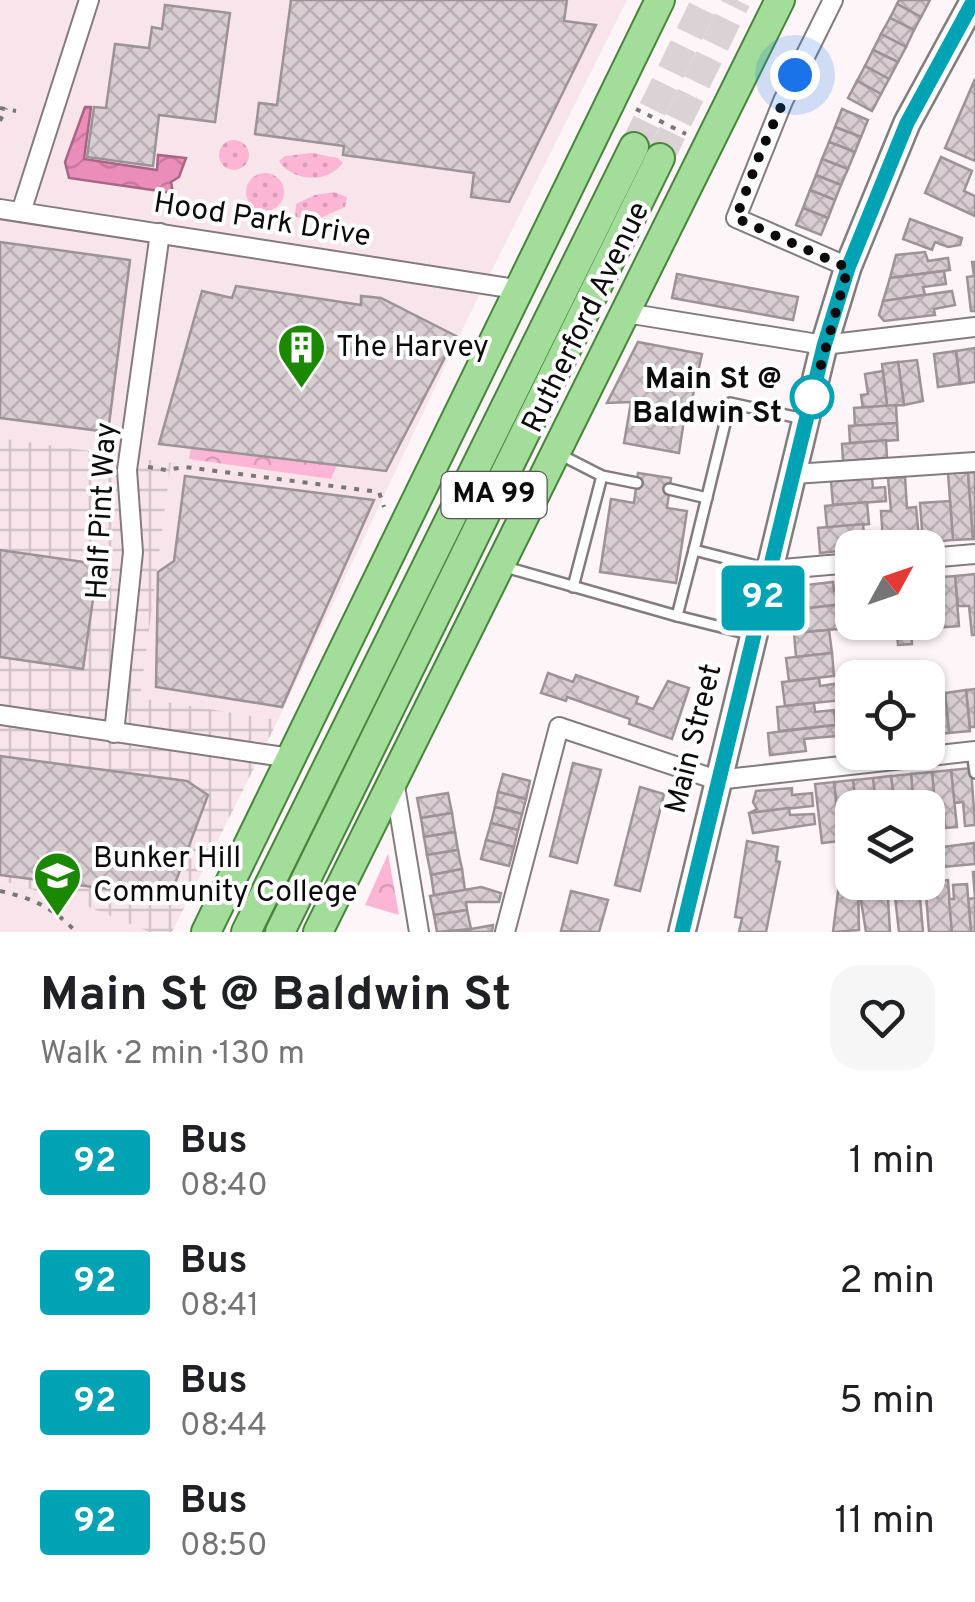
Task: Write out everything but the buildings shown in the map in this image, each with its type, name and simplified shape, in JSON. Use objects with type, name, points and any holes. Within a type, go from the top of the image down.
[{"type":"main road","points":[[206,932],[660,0]]},
{"type":"main road","name":"Rutherford Avenue","points":[[318,932],[780,0]]},
{"type":"main road","name":"Main Street","points":[[682,932],[824,346],[848,268],[907,123],[974,0]]},
{"type":"main road","name":"MA 99","points":[[246,932],[647,152],[280,932]]},
{"type":"street","points":[[21,212],[89,0]]},
{"type":"street","points":[[833,0],[783,100],[736,218],[848,268]]},
{"type":"street","name":"Hood Park Drive","points":[[0,209],[516,289]]},
{"type":"street","name":"Half Pint Way","points":[[114,733],[133,552],[128,470],[160,234]]},
{"type":"street","points":[[626,313],[824,346],[975,327]]},
{"type":"street","points":[[794,474],[975,462]]},
{"type":"street","points":[[945,557],[975,554]]},
{"type":"street","points":[[770,570],[835,564]]},
{"type":"street","points":[[0,715],[291,758]]},
{"type":"street","points":[[504,932],[558,727],[717,780],[974,751]]},
{"type":"street","points":[[394,780],[419,932]]},
{"type":"lane","points":[[677,616],[730,403],[807,420]]},
{"type":"lane","points":[[556,453],[602,476],[637,483]]},
{"type":"lane","points":[[573,587],[602,476]]},
{"type":"lane","points":[[670,489],[707,498]]},
{"type":"lane","points":[[694,550],[770,570]]},
{"type":"lane","points":[[500,566],[754,636]]},
{"type":"lane","points":[[974,751],[975,773]]},
{"type":"path","points":[[629,105],[696,138]]},
{"type":"path","points":[[0,121],[3,108],[16,111]]},
{"type":"path","points":[[144,466],[166,470],[184,467],[378,492],[384,507]]},
{"type":"path","points":[[0,891],[45,905],[76,932]]},
{"type":"shaded area","points":[[0,0],[627,0],[467,320],[278,720],[139,698],[171,464],[0,438]]},
{"type":"shaded area","points":[[0,438],[171,463],[140,698],[278,720],[172,932],[149,932],[84,905],[0,880]]},
{"type":"shaded area","name":"Bunker Hill Community College","points":[[0,880],[84,905],[149,932],[0,932]]},
{"type":"green space","points":[[234,140],[245,144],[249,155],[245,166],[234,170],[223,166],[219,155],[223,144]]},
{"type":"green space","points":[[312,153],[338,158],[343,163],[328,174],[310,178],[293,173],[279,161],[285,156]]},
{"type":"green space","points":[[265,173],[278,179],[284,192],[278,205],[265,211],[252,205],[246,192],[252,179]]},
{"type":"green space","points":[[334,192],[347,197],[345,207],[316,220],[295,217],[296,204]]},
{"type":"green space","points":[[191,448],[337,465],[331,479],[189,459]]},
{"type":"green space","points":[[388,854],[399,915],[365,905]]},
{"type":"water","points":[[85,107],[91,107],[84,159],[157,170],[158,155],[186,158],[179,177],[171,182],[173,193],[69,178],[65,162]]},
{"type":"tunnel","points":[[634,147],[706,0]]},
{"type":"tunnel","points":[[660,158],[737,0]]},
{"type":"bus line","name":"92","points":[[682,932],[824,346],[848,268],[907,123],[974,0]]},
{"type":"place","name":"The Harvey","points":[[301,390]]},
{"type":"place","name":"Main St @ Baldwin St","points":[[812,397]]},
{"type":"place","name":"Bunker Hill Community College","points":[[58,918]]},
{"type":"route","points":[[795,75],[736,218],[848,268],[812,397]]}]
